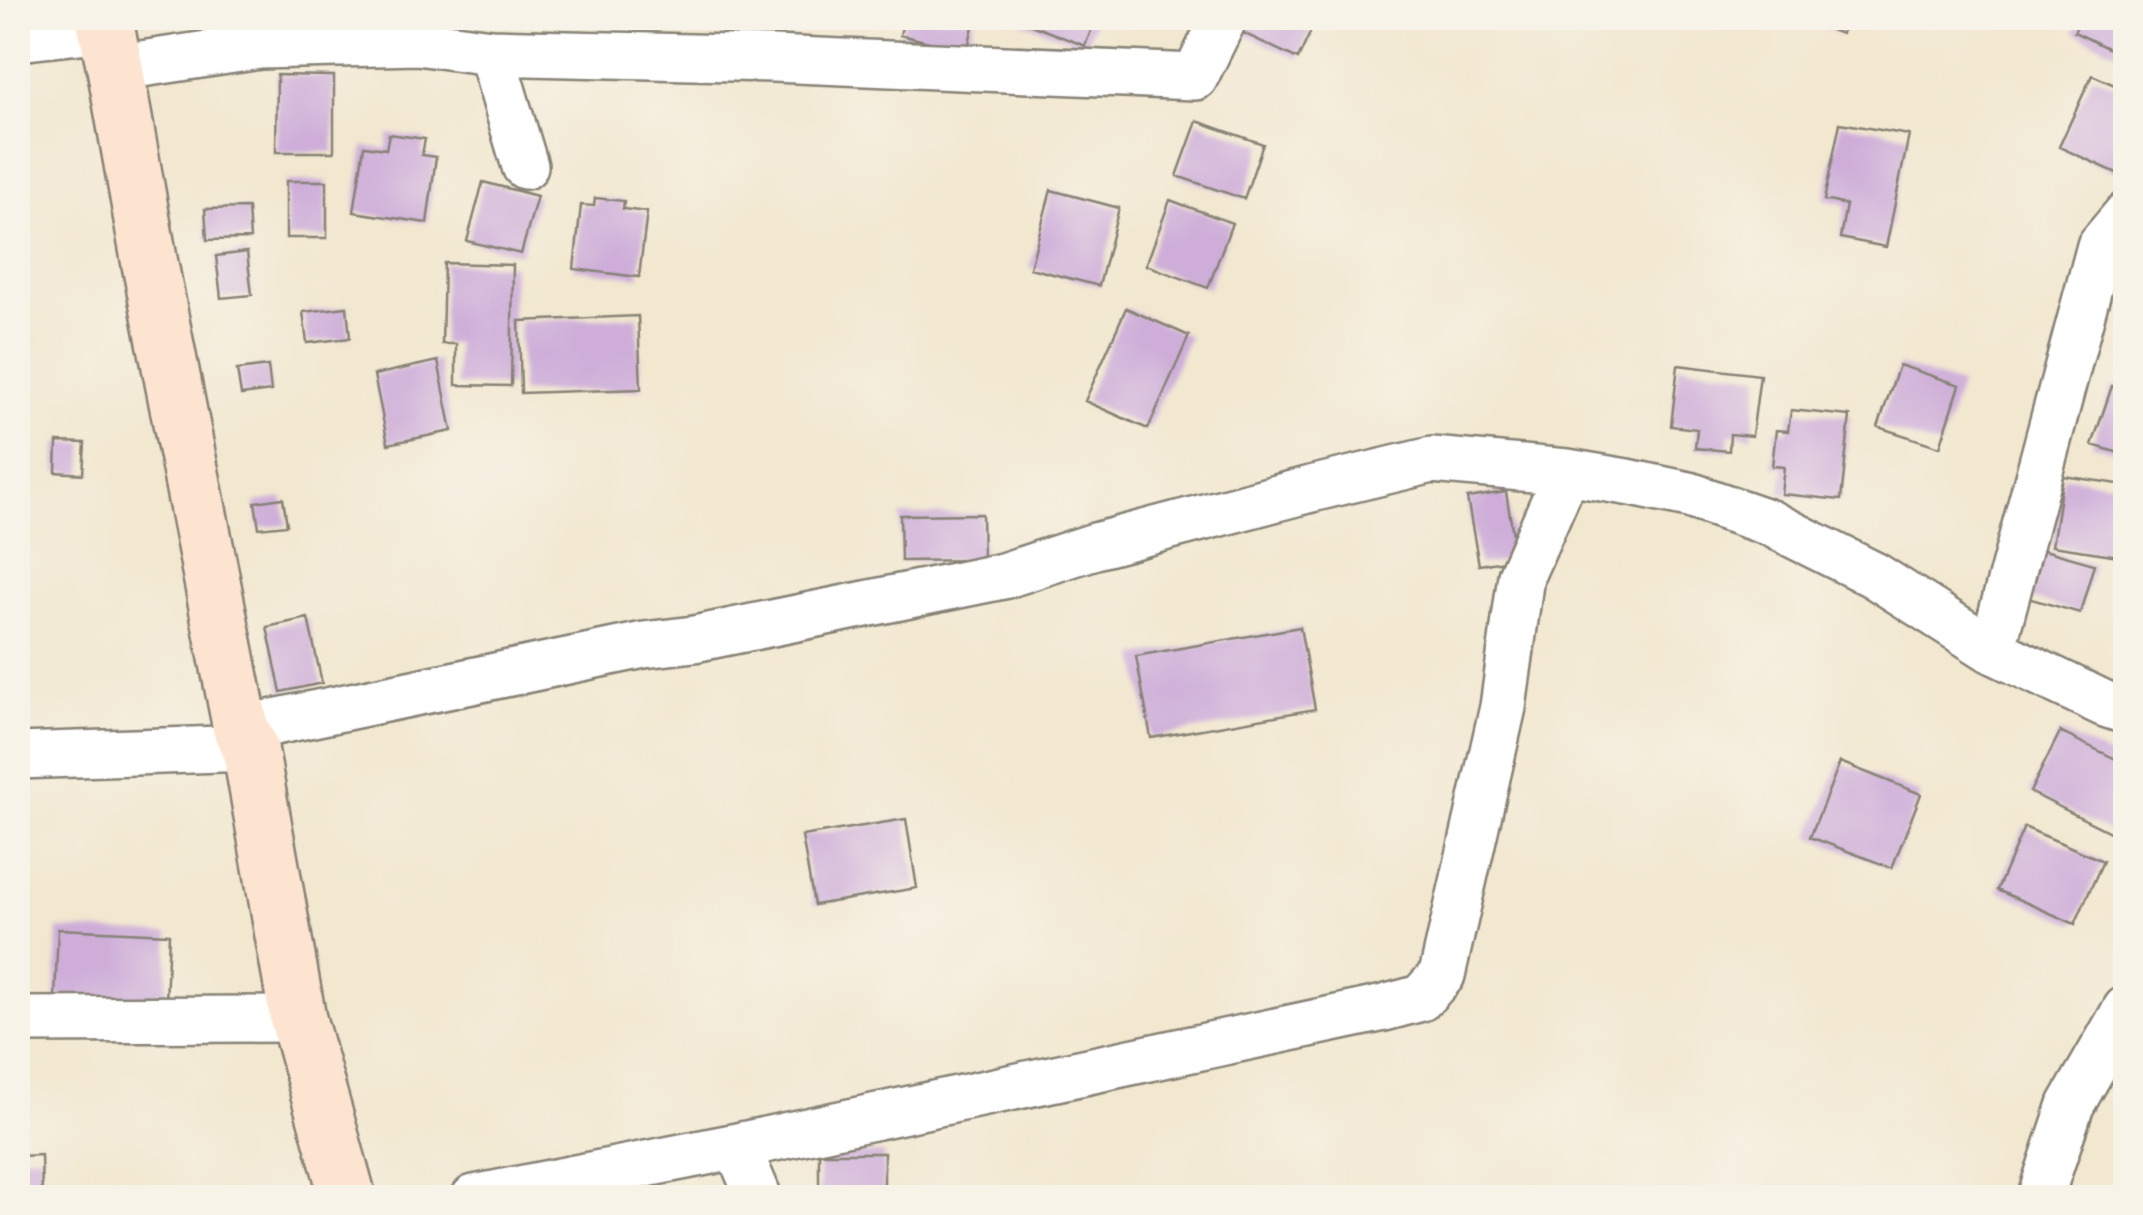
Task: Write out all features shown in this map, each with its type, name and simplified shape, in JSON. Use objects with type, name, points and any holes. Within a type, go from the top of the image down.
[{"type":"main road","points":[[108,38],[298,1019],[348,1198]]},
{"type":"street","points":[[18,38],[260,46],[417,42],[491,52],[773,59],[1195,77],[1224,18]]},
{"type":"street","points":[[491,52],[525,166]]},
{"type":"street","points":[[1992,650],[2100,246],[2126,216]]},
{"type":"street","points":[[18,756],[245,739],[644,645],[694,639],[1002,576],[1095,546],[1432,460],[1568,472],[1689,495],[1770,523],[1874,575],[1992,650],[2126,711]]},
{"type":"street","points":[[474,1198],[737,1146],[1421,998],[1442,975],[1502,707],[1520,576],[1568,472]]},
{"type":"street","points":[[2040,1198],[2071,1105],[2126,1010]]},
{"type":"street","points":[[18,1020],[298,1019]]},
{"type":"street","points":[[737,1146],[759,1198]]},
{"type":"building","points":[[904,18],[975,18],[967,51],[900,35]]},
{"type":"building","points":[[1013,18],[1096,18],[1085,46]]},
{"type":"building","points":[[1251,18],[1317,18],[1298,59],[1243,33]]},
{"type":"building","points":[[1801,18],[1848,18],[1841,34]]},
{"type":"building","points":[[2081,18],[2126,18],[2126,57],[2074,32]]},
{"type":"building","points":[[277,75],[334,76],[334,152],[276,152]]},
{"type":"building","points":[[2092,75],[2126,90],[2126,160],[2119,174],[2059,147]]},
{"type":"building","points":[[1197,121],[1263,144],[1244,199],[1177,176]]},
{"type":"building","points":[[1840,123],[1909,135],[1886,247],[1840,238],[1846,205],[1824,200]]},
{"type":"building","points":[[389,134],[425,139],[422,155],[436,157],[427,223],[354,212],[364,146],[386,149]]},
{"type":"building","points":[[286,181],[327,181],[327,238],[286,238]]},
{"type":"building","points":[[483,182],[537,196],[521,254],[467,241]]},
{"type":"building","points":[[1051,190],[1119,208],[1099,286],[1030,268]]},
{"type":"building","points":[[595,198],[624,201],[623,209],[647,212],[639,277],[574,269],[581,205],[594,206]]},
{"type":"building","points":[[1170,200],[1232,223],[1208,288],[1146,265]]},
{"type":"building","points":[[248,208],[250,239],[207,240],[205,209]]},
{"type":"building","points":[[247,252],[252,295],[221,298],[216,256]]},
{"type":"building","points":[[444,263],[513,265],[511,386],[456,385],[456,344],[442,344]]},
{"type":"building","points":[[347,307],[350,338],[307,343],[303,312]]},
{"type":"building","points":[[1126,308],[1189,336],[1148,429],[1085,401]]},
{"type":"building","points":[[638,316],[641,389],[521,393],[519,321]]},
{"type":"building","points":[[438,361],[452,431],[388,444],[374,375]]},
{"type":"building","points":[[1678,365],[1760,375],[1752,436],[1730,434],[1729,451],[1695,448],[1697,429],[1671,426]]},
{"type":"building","points":[[1899,365],[1960,385],[1940,447],[1878,427]]},
{"type":"building","points":[[268,366],[271,391],[241,395],[237,370]]},
{"type":"building","points":[[2112,386],[2126,390],[2126,455],[2092,445]]},
{"type":"building","points":[[1791,410],[1850,416],[1841,500],[1781,494],[1784,467],[1772,466],[1776,430],[1788,431]]},
{"type":"building","points":[[57,442],[85,443],[83,474],[56,472]]},
{"type":"building","points":[[2063,476],[2126,485],[2126,557],[2052,546]]},
{"type":"building","points":[[1506,492],[1517,559],[1479,565],[1467,498]]},
{"type":"building","points":[[283,498],[287,525],[259,528],[255,502]]},
{"type":"building","points":[[982,514],[983,560],[901,561],[900,515]]},
{"type":"building","points":[[2037,548],[2094,564],[2080,613],[2024,597]]},
{"type":"building","points":[[308,618],[322,683],[281,692],[267,627]]},
{"type":"building","points":[[1300,627],[1315,709],[1151,738],[1136,656]]},
{"type":"building","points":[[2060,732],[2126,764],[2126,806],[2112,833],[2030,792]]},
{"type":"building","points":[[1840,762],[1921,794],[1892,868],[1810,837]]},
{"type":"building","points":[[906,819],[917,888],[814,905],[802,836]]},
{"type":"building","points":[[2024,827],[2103,861],[2075,924],[1997,890]]},
{"type":"building","points":[[58,929],[169,934],[166,1002],[55,997]]},
{"type":"building","points":[[819,1153],[884,1153],[884,1198],[819,1198]]},
{"type":"building","points":[[41,1155],[42,1198],[18,1198],[18,1156]]}]
